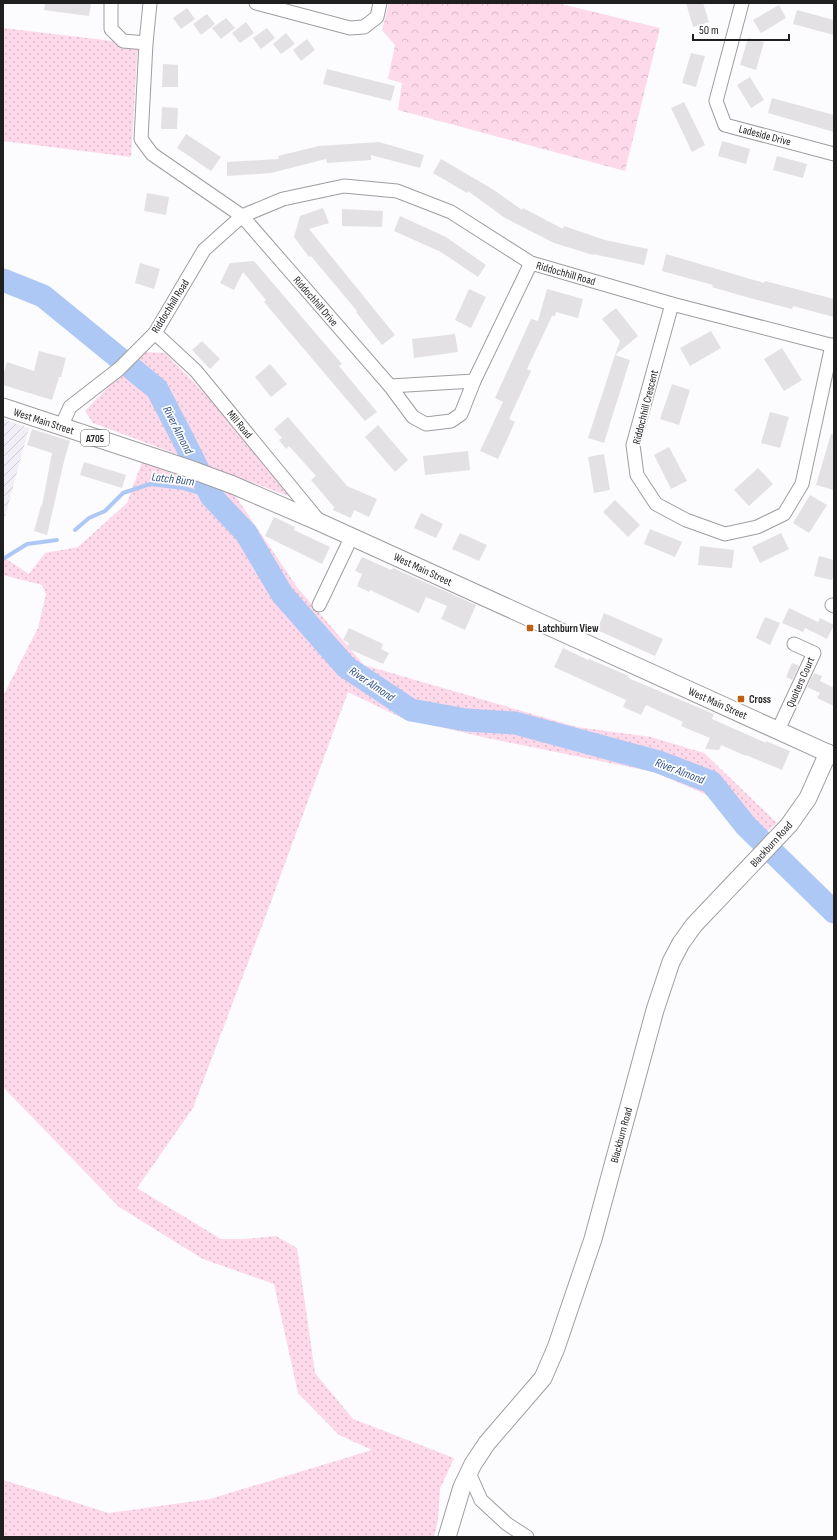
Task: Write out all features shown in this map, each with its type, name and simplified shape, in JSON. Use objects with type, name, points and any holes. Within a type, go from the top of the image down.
[{"type":"main road","name":"West Main Street","points":[[3,407],[233,485],[352,536],[831,754]]},
{"type":"main road","name":"Blackburn Road","points":[[447,1537],[462,1487],[468,1473],[487,1443],[543,1378],[556,1348],[594,1239],[655,1010],[671,962],[681,943],[694,925],[789,825],[808,798],[831,754]]},
{"type":"street","points":[[111,3],[111,29],[123,41],[146,43]]},
{"type":"street","points":[[150,3],[146,43],[141,139],[152,154],[242,216]]},
{"type":"street","points":[[256,3],[350,28],[364,27],[377,17],[380,3]]},
{"type":"street","name":"Ladeside Drive","points":[[742,3],[716,101],[725,125],[834,154]]},
{"type":"street","name":"Riddochhill Road","points":[[61,427],[70,407],[119,369],[155,333],[204,250],[242,216],[284,199],[344,186],[397,191],[451,212],[531,263],[672,304],[833,345]]},
{"type":"street","name":"Riddochhill Drive","points":[[242,216],[390,386],[413,417],[426,424],[451,421],[461,414],[474,381],[531,263]]},
{"type":"street","name":"Riddochhill Crescent","points":[[672,304],[633,445],[637,475],[656,504],[686,520],[725,534],[757,527],[784,514],[802,484],[833,345]]},
{"type":"street","name":"Mill Road","points":[[155,333],[196,371],[319,522]]},
{"type":"street","points":[[390,386],[474,381]]},
{"type":"street","points":[[319,605],[352,536]]},
{"type":"street","name":"Quoiters Court","points":[[778,730],[814,653],[794,644]]},
{"type":"street","points":[[468,1473],[481,1500],[507,1524],[527,1537]]},
{"type":"shaded area","points":[[3,419],[29,428],[3,524]]},
{"type":"green space","points":[[389,3],[557,3],[660,28],[625,171],[398,110],[402,83],[388,79],[395,45],[382,30]]},
{"type":"green space","points":[[3,28],[138,44],[131,157],[3,141]]},
{"type":"green space","points":[[142,352],[165,353],[215,404],[294,498],[93,423],[85,411]]},
{"type":"green space","points":[[143,459],[232,491],[297,587],[364,665],[577,727],[651,737],[704,753],[777,823],[751,845],[707,795],[654,772],[487,738],[402,718],[348,692],[193,1108],[137,1188],[221,1239],[245,1239],[276,1236],[297,1248],[315,1373],[353,1419],[454,1458],[440,1489],[438,1520],[434,1537],[3,1537],[3,1480],[109,1513],[210,1499],[372,1450],[339,1435],[298,1393],[274,1284],[203,1259],[119,1207],[3,1087],[3,696],[38,628],[46,594],[42,585],[3,575],[3,557],[29,574],[45,553],[78,547],[127,503]]},
{"type":"building","points":[[45,3],[91,3],[89,16],[44,10]]},
{"type":"building","points":[[686,3],[703,3],[709,22],[693,27]]},
{"type":"building","points":[[779,5],[786,18],[761,33],[753,20]]},
{"type":"building","points":[[187,8],[195,19],[181,29],[173,18]]},
{"type":"building","points":[[797,10],[834,20],[834,35],[793,24]]},
{"type":"building","points":[[207,14],[215,24],[201,35],[193,24]]},
{"type":"building","points":[[226,18],[235,28],[221,39],[212,28]]},
{"type":"building","points":[[246,22],[254,33],[240,43],[232,33]]},
{"type":"building","points":[[267,28],[275,38],[261,49],[253,38]]},
{"type":"building","points":[[286,33],[295,44],[281,54],[273,44]]},
{"type":"building","points":[[748,38],[764,42],[756,70],[740,65]]},
{"type":"building","points":[[307,39],[315,50],[301,61],[293,50]]},
{"type":"building","points":[[691,53],[705,56],[696,87],[682,83]]},
{"type":"building","points":[[163,64],[178,65],[178,87],[162,87]]},
{"type":"building","points":[[327,69],[395,86],[391,101],[323,84]]},
{"type":"building","points":[[750,77],[764,100],[751,108],[737,85]]},
{"type":"building","points":[[772,98],[834,115],[834,132],[768,113]]},
{"type":"building","points":[[684,102],[705,145],[692,152],[671,108]]},
{"type":"building","points":[[162,107],[178,108],[177,129],[161,129]]},
{"type":"building","points":[[186,134],[221,157],[211,171],[177,148]]},
{"type":"building","points":[[722,141],[750,149],[746,164],[718,156]]},
{"type":"building","points":[[379,142],[424,155],[420,168],[371,155],[371,160],[327,163],[326,159],[271,173],[227,176],[227,162],[279,159],[278,156],[319,146]]},
{"type":"building","points":[[777,156],[807,164],[803,178],[773,170]]},
{"type":"building","points":[[441,159],[494,190],[522,210],[523,208],[563,229],[564,226],[605,240],[648,249],[644,265],[593,255],[554,243],[505,218],[468,191],[467,193],[433,173]]},
{"type":"building","points":[[147,193],[169,197],[166,215],[144,211]]},
{"type":"building","points":[[323,208],[329,223],[309,229],[395,335],[382,345],[356,312],[357,311],[311,256],[309,257],[294,237],[300,216]]},
{"type":"building","points":[[342,209],[383,211],[382,227],[342,226]]},
{"type":"building","points":[[400,216],[446,237],[486,265],[478,277],[441,252],[394,231]]},
{"type":"building","points":[[666,254],[764,283],[765,281],[834,299],[834,317],[793,306],[792,309],[746,297],[712,287],[713,285],[662,271]]},
{"type":"building","points":[[254,261],[342,364],[339,366],[377,412],[365,421],[264,302],[266,300],[243,272],[234,290],[220,283],[230,263]]},
{"type":"building","points":[[140,263],[160,269],[154,289],[135,283]]},
{"type":"building","points":[[469,289],[486,297],[471,328],[455,320]]},
{"type":"building","points":[[547,289],[583,299],[578,318],[556,312],[555,316],[552,316],[527,369],[531,371],[509,419],[515,422],[498,459],[480,451],[503,402],[495,398],[531,319],[538,321]]},
{"type":"building","points":[[616,308],[638,336],[615,355],[620,341],[602,319]]},
{"type":"building","points":[[711,331],[721,348],[690,366],[680,348]]},
{"type":"building","points":[[455,334],[458,352],[414,358],[412,339]]},
{"type":"building","points":[[202,341],[220,359],[210,369],[192,350]]},
{"type":"building","points":[[782,348],[802,380],[784,391],[764,359]]},
{"type":"building","points":[[39,351],[66,358],[61,377],[59,377],[52,400],[3,385],[3,376],[7,362],[34,371]]},
{"type":"building","points":[[615,355],[630,360],[604,443],[588,438]]},
{"type":"building","points":[[270,364],[287,384],[271,397],[255,377]]},
{"type":"building","points":[[672,384],[690,390],[679,425],[660,419]]},
{"type":"building","points":[[770,412],[789,417],[780,448],[761,443]]},
{"type":"building","points":[[288,417],[347,486],[377,499],[369,517],[354,510],[351,518],[333,510],[334,507],[311,480],[316,476],[289,446],[286,449],[279,440],[282,438],[274,429]]},
{"type":"building","points":[[378,425],[408,460],[395,472],[365,437]]},
{"type":"building","points":[[32,429],[70,441],[47,535],[34,531],[42,506],[52,453],[27,445]]},
{"type":"building","points":[[831,434],[834,434],[834,490],[816,485]]},
{"type":"building","points":[[669,447],[687,481],[671,489],[654,455]]},
{"type":"building","points":[[468,451],[470,470],[425,475],[423,456]]},
{"type":"building","points":[[604,454],[610,490],[594,493],[588,457]]},
{"type":"building","points":[[84,462],[126,475],[122,488],[80,475]]},
{"type":"building","points":[[758,468],[773,484],[749,506],[734,490]]},
{"type":"building","points":[[810,495],[827,505],[809,533],[793,523]]},
{"type":"building","points":[[615,500],[640,525],[628,537],[603,512]]},
{"type":"building","points":[[421,513],[443,524],[436,538],[414,528]]},
{"type":"building","points":[[274,517],[295,527],[294,530],[330,547],[322,564],[265,536]]},
{"type":"building","points":[[650,529],[682,542],[675,557],[644,544]]},
{"type":"building","points":[[460,533],[487,545],[479,561],[452,549]]},
{"type":"building","points":[[781,533],[789,549],[760,563],[752,547]]},
{"type":"building","points":[[700,546],[734,550],[732,568],[698,565]]},
{"type":"building","points":[[819,556],[834,560],[834,573],[832,580],[814,576]]},
{"type":"building","points":[[362,557],[391,570],[393,568],[476,605],[465,630],[441,619],[447,606],[426,597],[419,613],[370,590],[369,592],[357,586],[362,574],[355,571]]},
{"type":"building","points":[[789,608],[818,622],[820,618],[834,625],[827,639],[805,628],[803,632],[782,623]]},
{"type":"building","points":[[604,613],[663,639],[655,656],[597,630]]},
{"type":"building","points":[[765,617],[780,623],[770,645],[756,638]]},
{"type":"building","points":[[349,628],[383,644],[381,649],[389,653],[383,664],[347,648],[349,643],[343,640]]},
{"type":"building","points":[[563,648],[588,660],[589,659],[629,676],[628,678],[714,714],[712,719],[766,743],[766,741],[790,751],[782,770],[721,745],[719,750],[705,749],[710,738],[681,726],[683,722],[646,705],[641,715],[623,707],[626,700],[554,667]]},
{"type":"building","points":[[792,663],[799,666],[792,680],[786,677]]},
{"type":"building","points":[[814,673],[822,676],[820,681],[834,688],[834,706],[817,698],[820,693],[807,687]]},
{"type":"waterway","name":"River Almond","points":[[3,280],[43,296],[157,389],[211,496],[246,533],[282,594],[346,667],[411,710],[466,720],[515,723],[659,762],[711,782],[746,826],[834,912]]},
{"type":"waterway","name":"Latch Burn","points":[[75,530],[89,518],[105,511],[123,493],[150,484],[183,488],[211,496]]},
{"type":"waterway","name":"Latch Burn","points":[[3,559],[27,544],[57,540]]},
{"type":"place","name":"Latchburn View","points":[[530,628]]},
{"type":"place","name":"Cross","points":[[741,699]]}]
